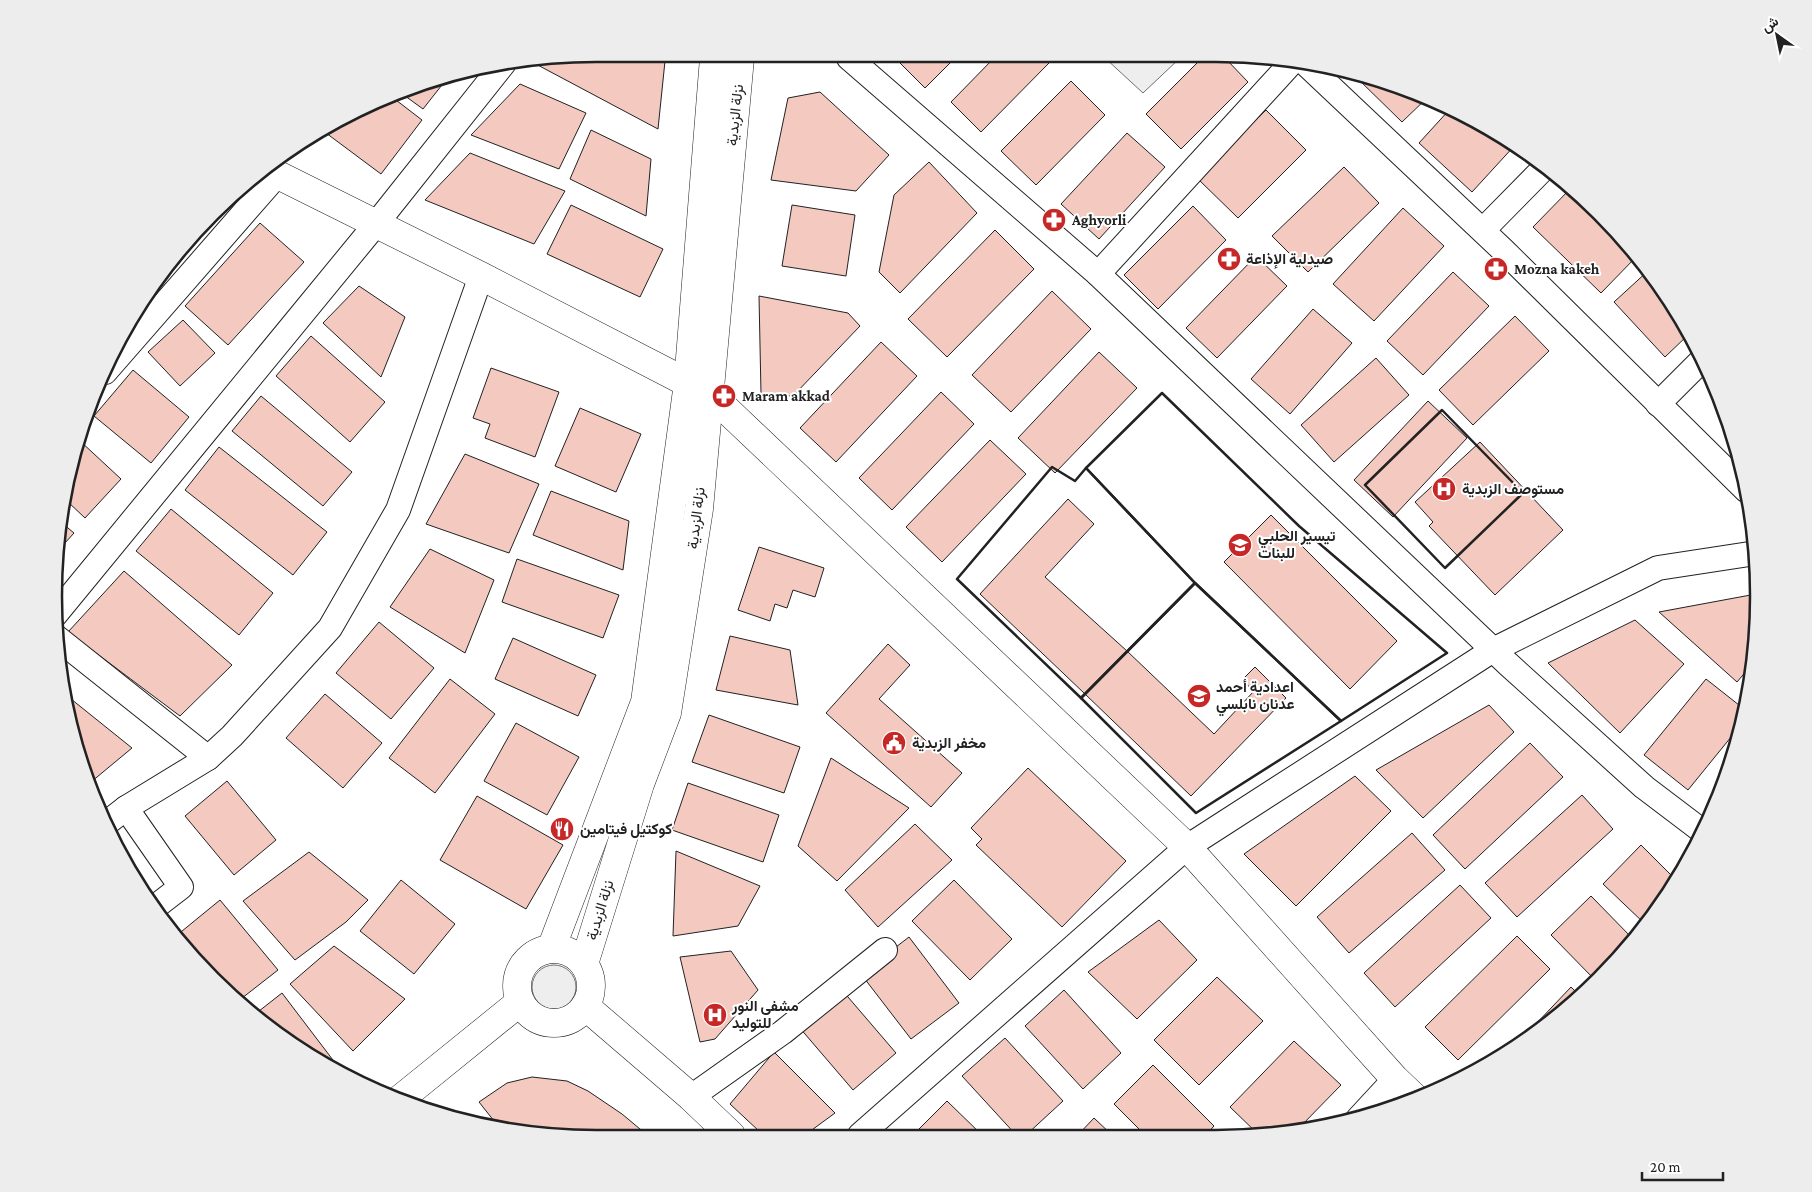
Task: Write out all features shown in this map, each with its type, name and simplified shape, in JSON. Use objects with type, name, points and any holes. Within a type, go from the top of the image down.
[{"type":"main road","name":"نزلة الزبدية","points":[[584,964],[640,784],[667,713],[698,509],[698,388],[714,62]]},
{"type":"main road","name":"نزلة الزبدية","points":[[551,949],[645,702],[698,388],[739,62]]},
{"type":"main road","points":[[272,172],[480,276],[698,388],[1187,847],[1410,1093]]},
{"type":"main road","points":[[551,949],[563,950],[574,955],[584,964],[589,975],[591,987],[585,1006],[572,1018],[560,1023],[548,1023],[536,1019],[520,1002],[517,991],[518,979],[522,968],[529,958],[551,949]]},
{"type":"main road","points":[[406,1094],[520,1002]]},
{"type":"main road","points":[[585,1006],[691,1097],[726,1130]]},
{"type":"street","points":[[854,62],[1098,274],[1493,650],[1644,788],[1696,827]]},
{"type":"street","points":[[1098,274],[1287,67]]},
{"type":"street","points":[[63,606],[376,224],[497,72]]},
{"type":"street","points":[[1315,72],[1482,230],[1736,481]]},
{"type":"street","points":[[1482,230],[1539,172]]},
{"type":"street","points":[[123,350],[268,175]]},
{"type":"street","points":[[160,903],[180,888],[117,815],[208,758],[232,736],[330,628],[398,510],[480,276]]},
{"type":"street","points":[[1658,404],[1697,365]]},
{"type":"street","points":[[866,1130],[1187,847],[1493,650],[1658,568],[1747,554]]},
{"type":"street","points":[[65,644],[208,758]]},
{"type":"street","points":[[691,1097],[783,1032],[885,950]]},
{"type":"street","points":[[1370,1106],[1396,1079]]},
{"type":"shaded area","points":[[1109,62],[1176,62],[1143,93]]},
{"type":"shaded area","points":[[554,965],[566,969],[572,975],[576,987],[572,999],[566,1005],[554,1009],[542,1005],[536,999],[532,987],[536,975],[542,969]]},
{"type":"building","points":[[596,62],[665,62],[658,129],[539,66]]},
{"type":"building","points":[[899,62],[951,62],[925,88]]},
{"type":"building","points":[[990,62],[1049,63],[981,132],[951,102]]},
{"type":"building","points":[[1198,62],[1230,63],[1248,82],[1181,149],[1146,114]]},
{"type":"building","points":[[1071,81],[1105,115],[1036,185],[1001,151]]},
{"type":"building","points":[[520,84],[586,113],[559,169],[471,135]]},
{"type":"building","points":[[1363,84],[1421,104],[1402,122]]},
{"type":"building","points":[[441,86],[423,109],[407,97]]},
{"type":"building","points":[[820,92],[889,155],[856,191],[771,180],[788,98]]},
{"type":"building","points":[[397,101],[422,120],[381,174],[328,135]]},
{"type":"building","points":[[1266,110],[1306,150],[1238,218],[1197,178]]},
{"type":"building","points":[[1445,115],[1483,134],[1510,151],[1472,192],[1419,143]]},
{"type":"building","points":[[591,130],[651,159],[646,216],[570,179]]},
{"type":"building","points":[[1127,133],[1165,167],[1099,239],[1061,204]]},
{"type":"building","points":[[470,153],[565,191],[534,244],[425,200]]},
{"type":"building","points":[[929,162],[977,213],[900,293],[879,272],[894,195]]},
{"type":"building","points":[[1344,167],[1379,203],[1308,272],[1272,236]]},
{"type":"building","points":[[1566,193],[1617,244],[1631,262],[1601,293],[1533,227]]},
{"type":"building","points":[[571,205],[663,249],[640,297],[547,254]]},
{"type":"building","points":[[792,205],[855,215],[846,276],[782,266]]},
{"type":"building","points":[[1193,206],[1226,240],[1158,309],[1124,275]]},
{"type":"building","points":[[1403,208],[1444,246],[1374,321],[1333,284]]},
{"type":"building","points":[[260,223],[304,262],[228,345],[185,306]]},
{"type":"building","points":[[995,230],[1034,269],[947,357],[908,319]]},
{"type":"building","points":[[1256,256],[1287,286],[1217,358],[1186,328]]},
{"type":"building","points":[[1453,272],[1489,306],[1423,375],[1387,341]]},
{"type":"building","points":[[1643,276],[1660,300],[1683,339],[1665,357],[1614,302]]},
{"type":"building","points":[[359,286],[405,317],[381,377],[323,323]]},
{"type":"building","points":[[1052,291],[1091,329],[1011,412],[972,375]]},
{"type":"building","points":[[759,296],[848,313],[860,326],[793,396],[761,394]]},
{"type":"building","points":[[1313,309],[1352,343],[1290,414],[1251,379]]},
{"type":"building","points":[[1515,316],[1549,351],[1473,425],[1439,390]]},
{"type":"building","points":[[183,320],[215,353],[180,386],[148,352]]},
{"type":"building","points":[[311,336],[385,402],[350,442],[276,376]]},
{"type":"building","points":[[881,342],[917,376],[836,462],[800,428]]},
{"type":"building","points":[[1099,352],[1137,388],[1055,473],[1018,438]]},
{"type":"building","points":[[1376,358],[1409,395],[1334,462],[1301,425]]},
{"type":"building","points":[[491,368],[559,392],[535,457],[485,438],[490,424],[473,418]]},
{"type":"building","points":[[133,370],[189,417],[151,463],[94,415]]},
{"type":"building","points":[[941,392],[974,424],[892,510],[859,478]]},
{"type":"building","points":[[261,396],[352,472],[323,506],[232,431]]},
{"type":"building","points":[[1428,401],[1467,438],[1393,517],[1354,480]]},
{"type":"building","points":[[580,408],[641,434],[616,492],[555,466]]},
{"type":"building","points":[[990,440],[1026,474],[942,562],[906,527]]},
{"type":"building","points":[[1480,442],[1563,530],[1495,595],[1429,526],[1433,522],[1415,502]]},
{"type":"building","points":[[85,445],[121,479],[85,518],[71,505]]},
{"type":"building","points":[[219,447],[327,532],[293,575],[185,490]]},
{"type":"building","points":[[465,454],[539,484],[509,553],[426,524]]},
{"type":"building","points":[[551,491],[629,521],[623,570],[533,535]]},
{"type":"building","points":[[1068,499],[1094,524],[1045,577],[1127,651],[1085,694],[980,594]]},
{"type":"building","points":[[171,509],[273,593],[239,635],[136,551]]},
{"type":"building","points":[[1271,515],[1397,641],[1350,689],[1224,562]]},
{"type":"building","points":[[67,527],[74,533],[66,542]]},
{"type":"building","points":[[759,547],[824,568],[815,597],[793,590],[787,608],[775,604],[770,621],[738,610]]},
{"type":"building","points":[[430,549],[494,580],[465,653],[390,607]]},
{"type":"building","points":[[517,559],[619,595],[603,638],[502,602]]},
{"type":"building","points":[[124,571],[232,665],[180,716],[68,632]]},
{"type":"building","points":[[1750,595],[1744,674],[1737,682],[1659,612]]},
{"type":"building","points":[[1635,620],[1684,664],[1620,733],[1548,663]]},
{"type":"building","points":[[379,622],[434,668],[391,719],[336,673]]},
{"type":"building","points":[[730,636],[790,650],[798,705],[716,690]]},
{"type":"building","points":[[513,638],[596,675],[578,716],[495,679]]},
{"type":"building","name":"مخفر الزبدية","points":[[888,644],[910,665],[879,699],[962,773],[931,807],[826,713]]},
{"type":"building","points":[[1127,651],[1214,734],[1254,691],[1242,680],[1255,667],[1286,698],[1191,796],[1085,694]]},
{"type":"building","points":[[450,679],[495,714],[435,793],[389,758]]},
{"type":"building","points":[[1706,679],[1738,704],[1730,739],[1688,790],[1644,755]]},
{"type":"building","points":[[325,694],[382,743],[343,788],[286,738]]},
{"type":"building","points":[[73,701],[132,748],[95,779],[81,734]]},
{"type":"building","points":[[1489,705],[1514,732],[1423,818],[1376,770]]},
{"type":"building","points":[[709,715],[800,747],[784,793],[692,762]]},
{"type":"building","points":[[516,723],[579,757],[547,815],[484,781]]},
{"type":"building","points":[[1530,743],[1563,777],[1465,869],[1433,835]]},
{"type":"building","points":[[831,758],[909,808],[837,881],[798,846]]},
{"type":"building","points":[[1028,768],[1126,861],[1062,927],[976,845],[982,839],[971,828]]},
{"type":"building","points":[[1355,776],[1391,811],[1296,906],[1244,854]]},
{"type":"building","points":[[227,781],[276,840],[234,875],[185,816]]},
{"type":"building","points":[[688,783],[779,815],[763,862],[672,830]]},
{"type":"building","points":[[1582,795],[1613,829],[1517,917],[1485,883]]},
{"type":"building","points":[[477,796],[563,845],[526,909],[440,860]]},
{"type":"building","points":[[915,824],[952,860],[878,927],[845,890]]},
{"type":"building","points":[[1412,833],[1445,870],[1349,953],[1317,917]]},
{"type":"building","points":[[1641,845],[1671,875],[1640,919],[1603,884]]},
{"type":"building","points":[[676,851],[760,886],[738,926],[673,936]]},
{"type":"building","points":[[309,852],[368,900],[346,922],[295,960],[243,901]]},
{"type":"building","points":[[401,880],[455,924],[414,974],[360,931]]},
{"type":"building","points":[[954,880],[1012,939],[970,980],[912,921]]},
{"type":"building","points":[[1460,885],[1491,918],[1395,1007],[1364,973]]},
{"type":"building","points":[[1591,896],[1628,934],[1591,975],[1551,935]]},
{"type":"building","points":[[220,900],[278,970],[244,997],[195,948],[182,931]]},
{"type":"building","points":[[1159,920],[1197,960],[1137,1019],[1088,972]]},
{"type":"building","points":[[1517,936],[1550,969],[1458,1060],[1425,1027]]},
{"type":"building","points":[[909,937],[959,1003],[911,1039],[861,974]]},
{"type":"building","points":[[334,946],[405,999],[353,1051],[290,984]]},
{"type":"building","name":"مشفى النور للتوليد","points":[[731,951],[758,990],[715,1039],[700,1042],[680,957]]},
{"type":"building","points":[[1217,977],[1263,1021],[1199,1085],[1154,1040]]},
{"type":"building","points":[[1571,987],[1575,991],[1568,997],[1540,1020]]},
{"type":"building","points":[[842,990],[896,1053],[853,1090],[799,1027]]},
{"type":"building","points":[[1064,990],[1121,1053],[1083,1089],[1025,1026]]},
{"type":"building","points":[[282,993],[333,1060],[300,1040],[260,1010]]},
{"type":"building","points":[[1005,1038],[1063,1101],[1032,1130],[1012,1130],[962,1076]]},
{"type":"building","points":[[1294,1041],[1341,1085],[1305,1122],[1252,1128],[1230,1107]]},
{"type":"building","points":[[774,1052],[835,1113],[812,1130],[758,1130],[730,1104]]},
{"type":"building","points":[[1153,1065],[1214,1126],[1210,1130],[1140,1130],[1114,1104]]},
{"type":"building","points":[[532,1077],[567,1081],[588,1091],[622,1114],[641,1130],[561,1128],[526,1125],[493,1119],[479,1102],[507,1083]]},
{"type":"building","points":[[947,1101],[977,1130],[918,1130]]},
{"type":"building","points":[[1094,1118],[1107,1130],[1083,1130]]},
{"type":"wall","points":[[1162,393],[1299,526],[1447,653],[1341,721],[1195,583],[1086,468],[1162,393]]},
{"type":"wall","points":[[1442,410],[1523,493],[1445,568],[1365,485],[1442,410]]},
{"type":"wall","points":[[1052,467],[1075,481],[1086,468],[1195,583],[1081,698],[957,579],[1052,467]]},
{"type":"wall","points":[[1195,583],[1341,721],[1196,813],[1081,698],[1195,583]]},
{"type":"place","name":"Aghyorli","points":[[1054,220]]},
{"type":"place","name":"صيدلية الإذاعة","points":[[1229,259]]},
{"type":"place","name":"Mozna kakeh","points":[[1496,269]]},
{"type":"place","name":"Maram akkad","points":[[724,396]]},
{"type":"place","name":"مستوصف الزبدية","points":[[1444,489]]},
{"type":"place","name":"تيسير الحلبي للبنات","points":[[1240,545]]},
{"type":"place","name":"اعدادية أحمد عدنان نابلسي","points":[[1199,696]]},
{"type":"place","name":"مخفر الزبدية","points":[[894,743]]},
{"type":"place","name":"كوكتيل فيتامين","points":[[562,829]]},
{"type":"place","name":"مشفى النور للتوليد","points":[[715,1015]]}]
